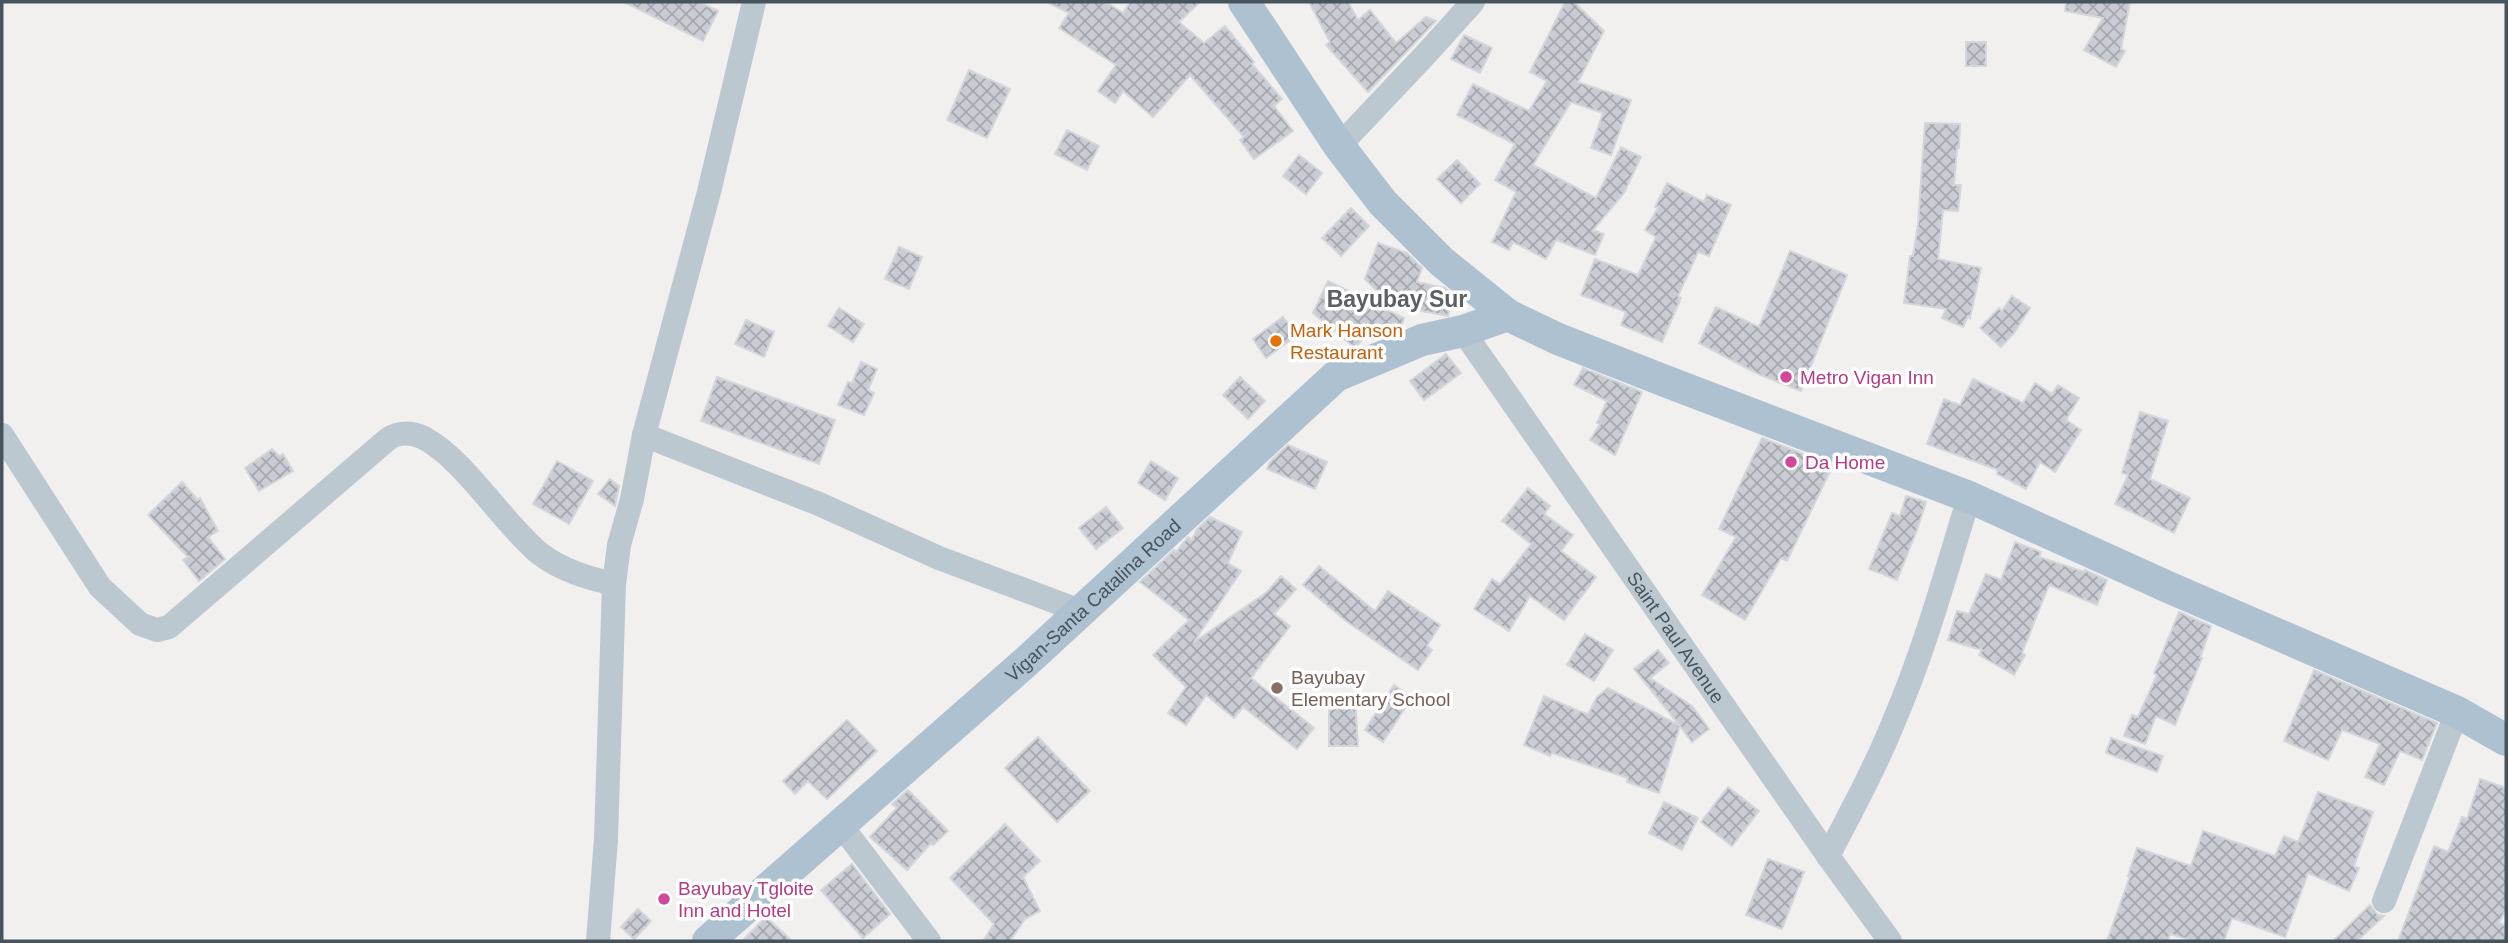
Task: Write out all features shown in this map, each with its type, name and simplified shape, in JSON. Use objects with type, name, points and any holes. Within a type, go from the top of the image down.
[{"type":"main road","points":[[1244,2],[1339,146],[1383,203],[1442,262],[1508,315],[1558,339],[1653,377],[1969,497],[2456,712],[2506,740]]},
{"type":"main road","name":"Vigan-Santa Catalina Road","points":[[708,941],[1027,661],[1336,376],[1422,340],[1463,331],[1508,315]]},
{"type":"street","points":[[598,941],[606,839],[614,584],[619,545],[632,499],[644,435],[709,192],[754,2]]},
{"type":"street","points":[[1339,146],[1473,2]]},
{"type":"street","name":"Saint Paul Avenue","points":[[1463,331],[1890,941]]},
{"type":"street","points":[[2,435],[100,587],[140,624],[157,630],[169,627],[393,435],[408,433],[423,438],[450,458],[540,554],[584,577],[614,584]]},
{"type":"street","points":[[644,435],[819,504],[939,558],[1080,611]]},
{"type":"street","points":[[1828,856],[1871,773],[1895,719],[1929,624],[1969,497]]},
{"type":"street","points":[[2384,901],[2456,712]]},
{"type":"street","points":[[840,824],[929,941]]},
{"type":"building","points":[[624,2],[699,2],[718,11],[703,41]]},
{"type":"building","points":[[1047,2],[1106,2],[1123,13],[1130,2],[1200,2],[1179,22],[1204,43],[1225,26],[1254,62],[1252,64],[1282,99],[1274,106],[1293,131],[1254,159],[1240,140],[1244,137],[1190,75],[1153,117],[1123,91],[1115,103],[1098,91],[1116,65],[1059,28],[1069,13]]},
{"type":"building","points":[[1309,2],[1348,2],[1358,20],[1370,10],[1396,43],[1426,17],[1436,21],[1368,92],[1326,45],[1330,42]]},
{"type":"building","points":[[1565,2],[1574,2],[1604,31],[1578,82],[1631,100],[1611,155],[1591,148],[1603,113],[1571,102],[1533,165],[1596,198],[1621,147],[1641,157],[1624,193],[1593,230],[1604,234],[1595,255],[1556,240],[1546,259],[1513,242],[1509,250],[1492,242],[1516,192],[1495,180],[1515,144],[1457,115],[1473,84],[1529,111],[1547,81],[1530,72]]},
{"type":"building","points":[[2066,2],[2130,2],[2121,49],[2125,51],[2116,67],[2084,50],[2103,18],[2065,11]]},
{"type":"building","points":[[1464,35],[1492,48],[1480,73],[1451,59]]},
{"type":"building","points":[[1966,42],[1986,42],[1986,66],[1966,66]]},
{"type":"building","points":[[969,70],[1010,89],[987,138],[947,120]]},
{"type":"building","points":[[1925,123],[1960,124],[1954,185],[1961,185],[1958,211],[1943,210],[1938,259],[1981,268],[1970,318],[1968,316],[1963,327],[1942,318],[1946,309],[1904,303],[1910,256],[1913,256],[1918,224]]},
{"type":"building","points":[[1067,130],[1099,146],[1087,170],[1055,154]]},
{"type":"building","points":[[1299,155],[1322,173],[1306,194],[1283,176]]},
{"type":"building","points":[[1457,160],[1480,184],[1461,203],[1437,179]]},
{"type":"building","points":[[1667,183],[1704,202],[1707,195],[1731,205],[1709,256],[1698,252],[1678,296],[1681,298],[1662,342],[1621,325],[1626,312],[1581,295],[1595,259],[1638,275],[1656,237],[1645,230],[1658,208],[1655,207]]},
{"type":"building","points":[[1351,208],[1369,226],[1341,256],[1322,238]]},
{"type":"building","points":[[1378,243],[1407,253],[1422,268],[1417,282],[1445,288],[1452,293],[1448,316],[1391,305],[1365,279]]},
{"type":"building","points":[[899,247],[922,257],[909,289],[885,279]]},
{"type":"building","points":[[1790,251],[1847,275],[1801,391],[1758,374],[1699,343],[1716,307],[1759,327]]},
{"type":"building","points":[[1328,281],[1404,318],[1400,329],[1394,332],[1375,325],[1355,348],[1313,313]]},
{"type":"building","points":[[2012,296],[2030,308],[2015,332],[2001,347],[1980,328],[1999,308],[2002,311]]},
{"type":"building","points":[[839,308],[864,324],[853,342],[828,326]]},
{"type":"building","points":[[1283,317],[1297,335],[1266,358],[1253,339]]},
{"type":"building","points":[[746,320],[774,332],[764,357],[735,344]]},
{"type":"building","points":[[1446,354],[1461,373],[1424,400],[1410,381]]},
{"type":"building","points":[[861,362],[877,369],[868,390],[874,393],[864,415],[838,405]]},
{"type":"building","points":[[1583,368],[1642,392],[1615,455],[1590,440],[1600,424],[1597,423],[1607,401],[1574,385]]},
{"type":"building","points":[[717,377],[835,420],[819,464],[701,421]]},
{"type":"building","points":[[1240,377],[1265,401],[1248,419],[1223,395]]},
{"type":"building","points":[[1973,379],[2023,403],[2035,383],[2052,394],[2058,385],[2079,398],[2066,420],[2081,430],[2055,472],[2040,462],[2026,489],[1997,474],[1998,470],[1927,444],[1944,399],[1960,405]]},
{"type":"building","points":[[2140,412],[2168,421],[2150,479],[2190,498],[2174,533],[2115,504],[2128,475],[2122,473]]},
{"type":"building","points":[[1762,438],[1833,465],[1787,561],[1781,558],[1745,620],[1702,595],[1736,537],[1719,529]]},
{"type":"building","points":[[1288,445],[1327,462],[1315,489],[1267,469],[1270,462]]},
{"type":"building","points":[[272,449],[279,456],[283,454],[293,471],[259,491],[245,468]]},
{"type":"building","points":[[557,461],[593,481],[569,524],[533,504]]},
{"type":"building","points":[[1151,461],[1178,478],[1165,500],[1138,483]]},
{"type":"building","points":[[610,479],[619,486],[615,506],[598,494]]},
{"type":"building","points":[[182,482],[198,500],[200,498],[218,531],[208,537],[225,559],[199,581],[183,560],[188,557],[148,515]]},
{"type":"building","points":[[1528,488],[1550,506],[1544,514],[1573,535],[1561,551],[1596,577],[1564,620],[1530,596],[1509,631],[1474,609],[1492,579],[1500,584],[1531,544],[1502,521]]},
{"type":"building","points":[[1906,496],[1926,502],[1897,580],[1869,569],[1892,513],[1900,516]]},
{"type":"building","points":[[1106,507],[1123,528],[1096,549],[1079,528]]},
{"type":"building","points":[[1210,517],[1242,532],[1228,563],[1241,571],[1194,642],[1267,592],[1281,576],[1296,589],[1274,614],[1290,626],[1251,678],[1314,728],[1297,749],[1243,707],[1234,718],[1206,695],[1186,725],[1168,713],[1186,687],[1153,655],[1189,620],[1140,582],[1174,550],[1176,552],[1188,537],[1192,540],[1197,529]]},
{"type":"building","points":[[2015,542],[2041,552],[2039,557],[2085,570],[2107,580],[2097,605],[2049,585],[2022,653],[2025,655],[2014,675],[1979,655],[1982,650],[1948,640],[1957,611],[1969,614],[1986,574],[2001,580]]},
{"type":"building","points":[[1319,566],[1375,611],[1388,591],[1440,625],[1427,646],[1432,650],[1418,670],[1346,621],[1303,585]]},
{"type":"building","points":[[2179,612],[2211,626],[2202,658],[2175,725],[2156,716],[2145,744],[2124,736],[2132,715],[2138,717],[2157,675],[2154,673]]},
{"type":"building","points":[[1585,634],[1613,650],[1594,681],[1567,665]]},
{"type":"building","points":[[1658,650],[1669,663],[1650,678],[1692,706],[1709,729],[1692,742],[1634,669]]},
{"type":"building","points":[[2314,670],[2437,723],[2422,760],[2400,751],[2384,785],[2365,777],[2380,744],[2342,730],[2328,760],[2284,741]]},
{"type":"building","points":[[1394,685],[1412,697],[1383,742],[1365,730]]},
{"type":"building","points":[[1608,688],[1680,726],[1659,793],[1627,782],[1628,778],[1552,753],[1550,756],[1524,745],[1544,696],[1577,710],[1575,714],[1579,711],[1588,714],[1597,697]]},
{"type":"building","points":[[1355,695],[1358,746],[1329,746],[1329,697]]},
{"type":"building","points":[[847,720],[877,751],[827,799],[808,781],[795,794],[783,781]]},
{"type":"building","points":[[1038,737],[1090,791],[1057,822],[1005,768]]},
{"type":"building","points":[[2111,738],[2163,756],[2157,772],[2106,753]]},
{"type":"building","points":[[2480,779],[2506,788],[2506,909],[2499,923],[2506,926],[2506,941],[2398,941],[2434,846],[2448,852],[2462,817],[2467,819]]},
{"type":"building","points":[[1728,787],[1759,811],[1732,846],[1701,822]]},
{"type":"building","points":[[908,790],[948,831],[933,845],[931,843],[907,870],[870,837],[897,808],[892,804]]},
{"type":"building","points":[[2318,792],[2373,812],[2354,866],[2359,868],[2349,891],[2308,873],[2285,937],[2232,918],[2224,941],[2193,941],[2170,934],[2168,941],[2107,941],[2137,848],[2191,866],[2203,831],[2275,856],[2284,836],[2298,842]]},
{"type":"building","points":[[1664,802],[1698,818],[1682,850],[1649,833]]},
{"type":"building","points":[[1005,824],[1040,861],[1023,877],[1040,911],[1025,919],[1010,941],[983,941],[994,924],[950,878]]},
{"type":"building","points":[[1768,859],[1804,872],[1782,929],[1746,915]]},
{"type":"building","points":[[852,864],[890,914],[863,938],[821,890]]},
{"type":"building","points":[[2370,905],[2378,915],[2384,916],[2357,941],[2333,941]]},
{"type":"building","points":[[638,909],[651,921],[634,939],[621,927]]},
{"type":"building","points":[[766,917],[792,941],[742,941]]},
{"type":"place","name":"Mark Hanson Restaurant","points":[[1276,341]]},
{"type":"place","name":"Metro Vigan Inn","points":[[1786,377]]},
{"type":"place","name":"Da Home","points":[[1791,462]]},
{"type":"place","name":"Bayubay Elementary School","points":[[1277,688]]},
{"type":"place","name":"Bayubay Tgloite Inn and Hotel","points":[[664,899]]},
{"type":"district","name":"Bayubay Sur","points":[[1397,299]]}]
